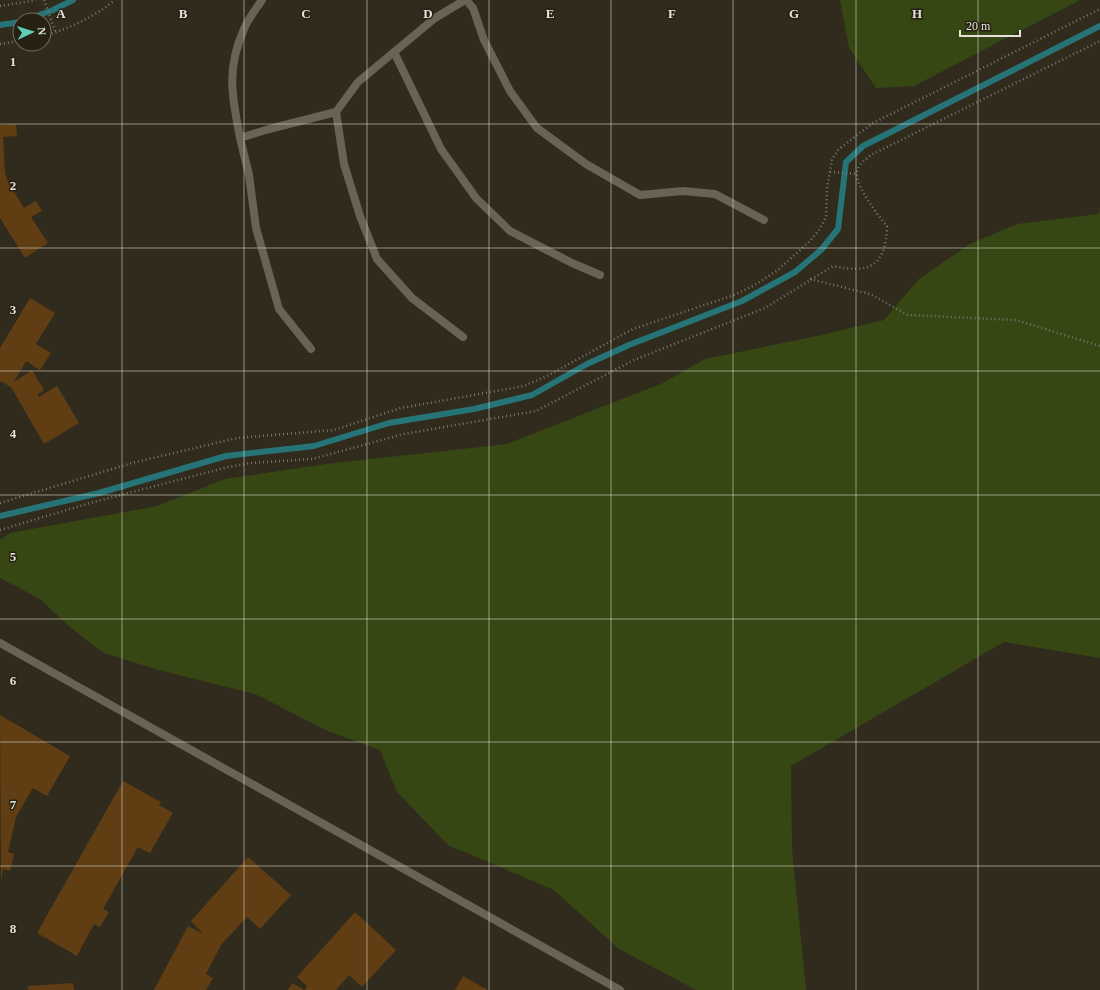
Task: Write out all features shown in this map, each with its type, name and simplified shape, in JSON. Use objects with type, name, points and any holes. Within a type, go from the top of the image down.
[{"type":"lane","points":[[262,0],[244,29],[231,70],[232,100],[249,174],[256,228],[279,309],[311,349]]},
{"type":"lane","points":[[240,138],[336,112],[358,82],[435,18],[466,0],[473,8],[484,40],[510,91],[537,128],[586,164],[640,195],[683,191],[715,194],[764,220]]},
{"type":"lane","points":[[394,52],[442,149],[476,198],[510,232],[572,263],[600,274]]},
{"type":"lane","points":[[336,112],[344,164],[360,216],[377,259],[412,298],[463,337]]},
{"type":"lane","points":[[0,643],[620,990]]},
{"type":"path","points":[[0,6],[36,0]]},
{"type":"path","points":[[44,0],[56,33]]},
{"type":"path","points":[[52,34],[102,11],[115,0]]},
{"type":"path","points":[[0,503],[132,463],[237,438],[334,430],[401,408],[524,386],[547,376],[633,329],[734,295],[753,286],[778,270],[820,230],[826,217],[832,159],[839,149],[874,123],[1100,9]]},
{"type":"path","points":[[0,530],[192,475],[228,467],[251,463],[312,460],[404,434],[536,411],[641,357],[766,308],[810,279],[833,266],[849,269],[863,268],[876,263],[884,252],[887,226],[869,201],[858,182],[857,174],[860,164],[871,155],[1100,41]]},
{"type":"path","points":[[0,44],[12,42]]},
{"type":"path","points":[[830,172],[857,174]]},
{"type":"path","points":[[810,279],[870,294],[908,315],[1016,320],[1100,346]]},
{"type":"green space","points":[[840,0],[1080,0],[914,86],[876,88],[849,48]]},
{"type":"green space","points":[[1100,207],[1100,658],[1004,642],[791,766],[792,849],[806,990],[696,990],[619,949],[554,890],[448,845],[397,792],[380,750],[330,732],[255,694],[155,669],[104,653],[71,628],[40,599],[0,578],[0,540],[10,533],[157,506],[225,479],[326,464],[507,444],[663,383],[705,359],[817,336],[884,320],[919,279],[970,244],[1017,224],[1099,214]]},
{"type":"building","points":[[16,124],[17,136],[3,137],[5,173],[8,182],[24,208],[36,201],[42,211],[31,217],[48,243],[25,258],[0,218],[0,125]]},
{"type":"building","points":[[30,298],[55,313],[36,344],[51,353],[40,370],[26,361],[14,382],[32,370],[44,390],[38,394],[39,397],[57,386],[79,423],[44,444],[11,387],[0,381],[0,348]]},
{"type":"building","points":[[0,715],[70,756],[47,796],[33,788],[16,817],[8,852],[14,854],[10,871],[3,869],[1,880]]},
{"type":"building","points":[[123,781],[161,802],[159,805],[173,813],[150,853],[138,847],[103,909],[109,912],[100,927],[94,924],[77,956],[37,933]]},
{"type":"building","points":[[248,857],[291,895],[260,929],[247,917],[221,945],[206,974],[213,978],[206,990],[154,990],[188,926],[203,934],[191,921]]},
{"type":"building","points":[[355,912],[396,950],[362,987],[349,975],[336,990],[305,990],[307,986],[297,977]]},
{"type":"building","points":[[463,976],[488,990],[455,990]]},
{"type":"building","points":[[73,983],[74,990],[28,990],[28,986]]},
{"type":"building","points":[[292,983],[304,990],[288,990]]},
{"type":"waterway","points":[[48,12],[73,0]]},
{"type":"waterway","points":[[0,25],[12,23]]},
{"type":"waterway","points":[[0,516],[99,493],[226,456],[314,446],[389,423],[474,409],[532,395],[587,364],[629,345],[742,301],[795,272],[821,250],[838,229],[846,162],[863,146],[1100,26]]}]
